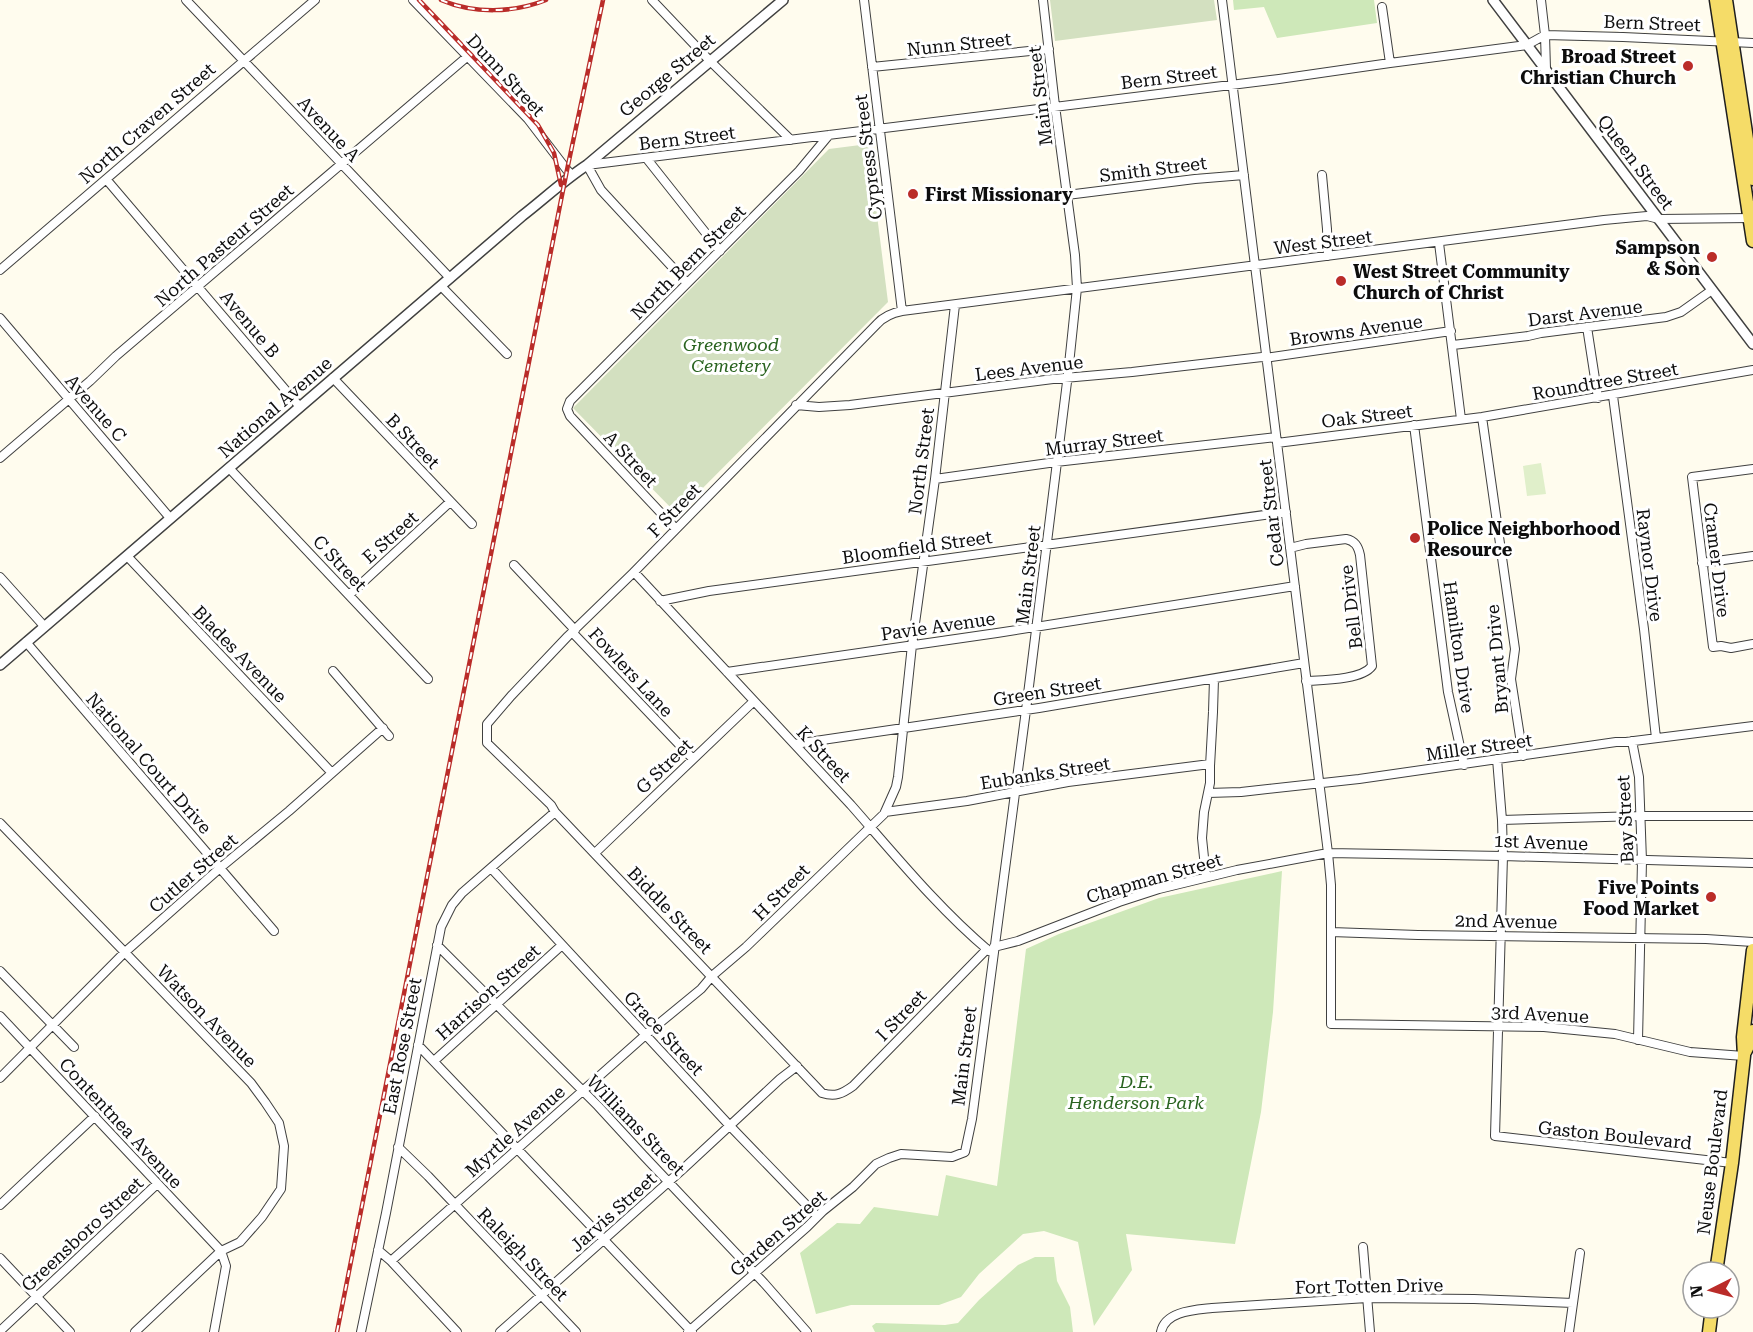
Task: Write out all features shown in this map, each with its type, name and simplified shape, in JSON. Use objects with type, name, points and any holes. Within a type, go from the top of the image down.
[{"type":"main road","points":[[1716,0],[1727,42],[1753,179]]},
{"type":"main road","points":[[1726,0],[1727,42],[1753,241]]},
{"type":"main road","name":"Neuse Boulevard","points":[[1718,1260],[1732,1163],[1753,950]]},
{"type":"main road","name":"Neuse Boulevard","points":[[1744,1056],[1753,1031]]},
{"type":"street","name":"Avenue A","points":[[186,0],[450,278]]},
{"type":"street","name":"North Craven Street","points":[[0,270],[315,0]]},
{"type":"street","name":"Dunn Street","points":[[413,0],[528,119],[572,175]]},
{"type":"street","points":[[652,0],[710,61],[791,140]]},
{"type":"street","name":"George Street","points":[[572,175],[587,165],[783,0]]},
{"type":"street","name":"Cypress Street","points":[[864,0],[902,310]]},
{"type":"street","name":"Main Street","points":[[889,1158],[901,1154],[952,1157],[965,1152],[972,1119],[991,950],[1026,710],[1077,288],[1075,255],[1043,0]]},
{"type":"street","name":"Cedar Street","points":[[1222,0],[1328,854],[1332,1024]]},
{"type":"street","name":"Queen Street","points":[[1493,0],[1753,344]]},
{"type":"street","points":[[1541,0],[1546,69]]},
{"type":"street","points":[[1382,7],[1390,63]]},
{"type":"street","name":"Bern Street","points":[[587,165],[1232,85],[1527,45],[1545,35],[1623,36],[1753,43]]},
{"type":"street","name":"Nunn Street","points":[[872,67],[1049,50]]},
{"type":"street","name":"North Pasteur Street","points":[[0,458],[468,56]]},
{"type":"street","name":"North Bern Street","points":[[567,409],[570,401],[799,171],[829,135]]},
{"type":"street","points":[[647,159],[720,252]]},
{"type":"street","points":[[587,165],[601,190],[687,283]]},
{"type":"street","name":"National Avenue","points":[[0,665],[572,175]]},
{"type":"street","name":"Smith Street","points":[[1067,195],[1244,175]]},
{"type":"street","points":[[1322,175],[1328,230],[1328,256]]},
{"type":"street","name":"Avenue B","points":[[106,179],[300,407]]},
{"type":"street","name":"West Street","points":[[902,310],[1439,243],[1604,220],[1647,216],[1659,219],[1751,218]]},
{"type":"street","points":[[1439,243],[1461,419]]},
{"type":"street","points":[[441,286],[507,354]]},
{"type":"street","name":"Darst Avenue","points":[[1453,345],[1666,317],[1681,312],[1712,290]]},
{"type":"street","name":"North Street","points":[[870,827],[885,812],[898,777],[912,645],[935,479],[955,304]]},
{"type":"street","name":"F Street","points":[[487,744],[487,724],[493,716],[574,631],[883,317],[902,310]]},
{"type":"street","name":"Avenue C","points":[[0,318],[170,518]]},
{"type":"street","points":[[1587,327],[1598,398]]},
{"type":"street","name":"Browns Avenue","points":[[1266,358],[1451,331]]},
{"type":"street","name":"Lees Avenue","points":[[796,405],[850,405],[1067,378],[1266,358]]},
{"type":"street","name":"Roundtree Street","points":[[1461,419],[1613,396],[1753,370]]},
{"type":"street","name":"B Street","points":[[333,378],[472,524]]},
{"type":"street","name":"Raynor Drive","points":[[1613,396],[1656,738]]},
{"type":"street","name":"A Street","points":[[567,409],[570,416],[676,529]]},
{"type":"street","name":"Bryant Drive","points":[[1482,417],[1515,649],[1511,679],[1523,756]]},
{"type":"street","name":"Oak Street","points":[[1277,440],[1461,419]]},
{"type":"street","name":"Hamilton Drive","points":[[1414,425],[1448,692],[1464,765]]},
{"type":"street","name":"Murray Street","points":[[935,479],[1056,462],[1277,440]]},
{"type":"street","name":"C Street","points":[[229,468],[428,679]]},
{"type":"street","name":"Cramer Drive","points":[[1753,469],[1692,477],[1713,647],[1731,648],[1753,644]]},
{"type":"street","name":"E Street","points":[[349,595],[450,502]]},
{"type":"street","name":"Bloomfield Street","points":[[660,601],[709,591],[1286,512]]},
{"type":"street","name":"Bell Drive","points":[[1290,548],[1346,539],[1356,543],[1360,555],[1372,666],[1362,675],[1306,681]]},
{"type":"street","name":"Blades Avenue","points":[[127,556],[332,772]]},
{"type":"street","points":[[1702,563],[1753,556]]},
{"type":"street","points":[[514,565],[574,631]]},
{"type":"street","name":"K Street","points":[[634,572],[795,744],[962,928],[991,950]]},
{"type":"street","points":[[0,577],[44,626]]},
{"type":"street","name":"Pavie Avenue","points":[[727,672],[1294,585]]},
{"type":"street","name":"Fowlers Lane","points":[[574,631],[693,759]]},
{"type":"street","name":"National Court Drive","points":[[26,642],[274,931]]},
{"type":"street","name":"Green Street","points":[[795,744],[1026,710],[1304,663]]},
{"type":"street","points":[[333,671],[389,736]]},
{"type":"street","points":[[1206,877],[1202,838],[1210,783],[1214,679]]},
{"type":"street","name":"G Street","points":[[596,853],[754,701]]},
{"type":"street","name":"Miller Street","points":[[1208,793],[1241,792],[1320,783],[1753,726]]},
{"type":"street","name":"Cutler Street","points":[[0,1078],[124,953],[383,728]]},
{"type":"street","name":"Bay Street","points":[[1632,741],[1639,777],[1642,861],[1638,1040]]},
{"type":"street","name":"Biddle Street","points":[[487,744],[551,805],[555,812],[822,1093],[831,1096]]},
{"type":"street","points":[[1497,759],[1503,856],[1499,1026]]},
{"type":"street","name":"Eubanks Street","points":[[885,812],[967,801],[1068,782],[1210,764]]},
{"type":"street","name":"East Rose Street","points":[[361,1332],[441,927],[452,905],[462,893],[555,812]]},
{"type":"street","points":[[1502,820],[1753,816]]},
{"type":"street","name":"Watson Avenue","points":[[0,824],[251,1083],[279,1124],[284,1146],[281,1189],[262,1217],[240,1242],[221,1251],[135,1332]]},
{"type":"street","name":"H Street","points":[[712,976],[746,948],[870,827]]},
{"type":"street","name":"1st Avenue","points":[[1328,854],[1753,863]]},
{"type":"street","name":"Chapman Street","points":[[991,950],[1119,902],[1206,877],[1328,854]]},
{"type":"street","name":"Grace Street","points":[[491,868],[730,1126],[817,1216]]},
{"type":"street","name":"2nd Avenue","points":[[1331,932],[1753,942]]},
{"type":"street","name":"Williams Street","points":[[437,945],[583,1090],[807,1332]]},
{"type":"street","name":"Harrison Street","points":[[434,1061],[562,945]]},
{"type":"street","name":"I Street","points":[[831,1096],[844,1093],[853,1086],[991,950]]},
{"type":"street","points":[[0,971],[74,1047]]},
{"type":"street","name":"Myrtle Avenue","points":[[391,1261],[583,1090],[701,989],[712,976]]},
{"type":"street","name":"Contentnea Avenue","points":[[0,1016],[221,1251]]},
{"type":"street","name":"3rd Avenue","points":[[1332,1024],[1544,1027],[1616,1034],[1690,1052],[1744,1056]]},
{"type":"street","name":"Gaston Boulevard","points":[[1499,1026],[1495,1136],[1732,1163]]},
{"type":"street","points":[[418,1045],[690,1331]]},
{"type":"street","name":"Jarvis Street","points":[[500,1332],[797,1066]]},
{"type":"street","points":[[0,1205],[95,1116]]},
{"type":"street","name":"Raleigh Street","points":[[398,1147],[576,1332]]},
{"type":"street","name":"Garden Street","points":[[690,1331],[876,1164],[889,1158]]},
{"type":"street","name":"Greensboro Street","points":[[0,1331],[157,1184]]},
{"type":"street","points":[[1363,1247],[1370,1332]]},
{"type":"street","points":[[378,1250],[457,1332]]},
{"type":"street","points":[[214,1332],[226,1266],[221,1251]]},
{"type":"street","points":[[1569,1332],[1580,1254]]},
{"type":"street","points":[[0,1258],[70,1332]]},
{"type":"street","name":"Fort Totten Drive","points":[[1161,1332],[1167,1320],[1191,1310],[1367,1298],[1573,1303]]},
{"type":"green space","points":[[1050,0],[1214,0],[1217,20],[1055,41]]},
{"type":"green space","points":[[1233,0],[1374,0],[1377,23],[1277,38],[1264,7],[1234,10]]},
{"type":"green space","name":"Greenwood Cemetery","points":[[868,144],[888,302],[677,514],[573,408],[829,149]]},
{"type":"green space","points":[[1541,463],[1546,494],[1527,496],[1523,466]]},
{"type":"green space","name":"D.E. Henderson Park","points":[[1282,871],[1273,1012],[1261,1112],[1235,1244],[1126,1234],[1132,1270],[1094,1326],[1078,1242],[1044,1231],[1023,1234],[979,1274],[961,1297],[939,1305],[851,1305],[816,1314],[800,1253],[837,1223],[860,1224],[874,1207],[938,1216],[946,1175],[997,1186],[1026,949],[1059,934],[1159,898]]},
{"type":"green space","points":[[1035,1257],[1054,1257],[1057,1281],[1070,1307],[1073,1332],[875,1332],[872,1326],[876,1323],[945,1325],[958,1323],[979,1300],[1018,1265]]},
{"type":"railway","points":[[419,0],[538,125],[554,153],[561,185]]},
{"type":"railway","points":[[441,0],[453,5],[480,10],[521,7],[546,0]]},
{"type":"railway","points":[[337,1332],[567,170],[603,0]]},
{"type":"place","name":"Broad Street Christian Church","points":[[1688,66]]},
{"type":"place","name":"First Missionary","points":[[913,194]]},
{"type":"place","name":"Sampson & Son","points":[[1712,257]]},
{"type":"place","name":"West Street Community Church of Christ","points":[[1341,281]]},
{"type":"place","name":"Police Neighborhood Resource","points":[[1415,538]]},
{"type":"place","name":"Five Points Food Market","points":[[1711,897]]}]
